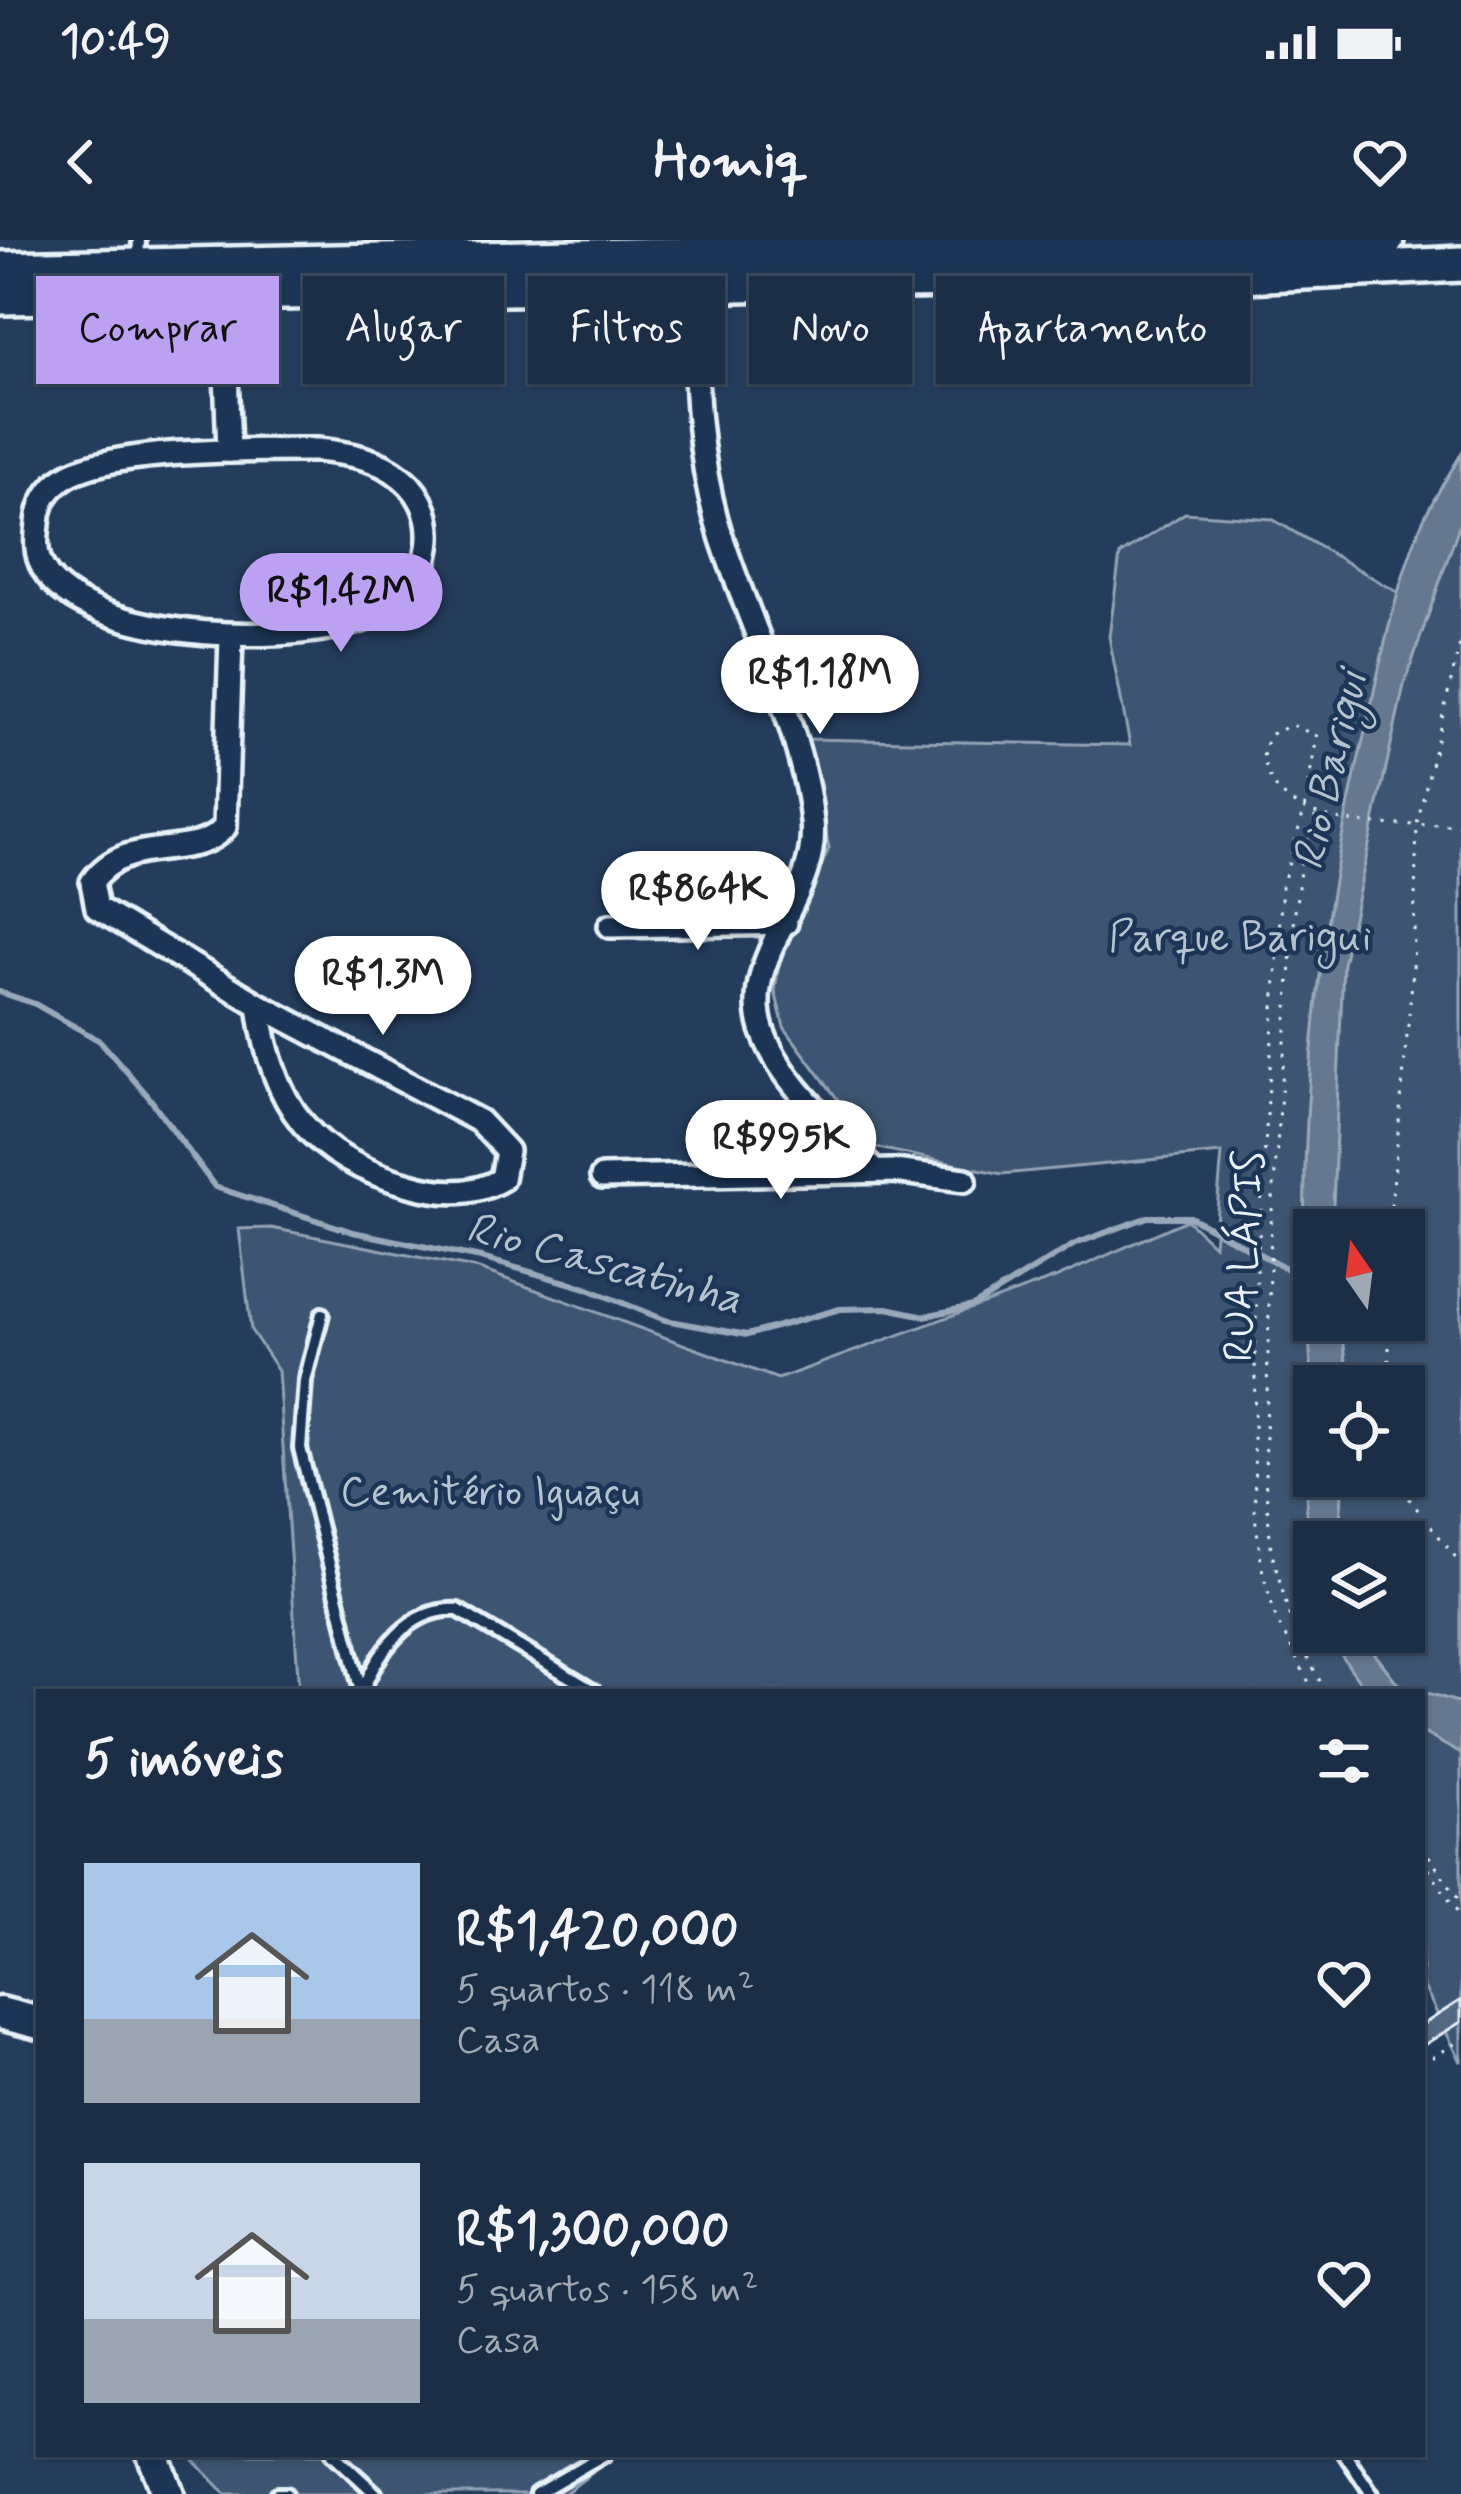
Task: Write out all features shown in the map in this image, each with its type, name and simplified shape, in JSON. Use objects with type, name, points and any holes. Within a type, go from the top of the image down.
[{"type":"main road","points":[[0,269],[138,253],[188,266],[1085,244],[1373,248],[1461,264]]},
{"type":"main road","points":[[725,283],[1299,273],[1373,248]]},
{"type":"main road","points":[[238,276],[300,263]]},
{"type":"main road","points":[[182,276],[188,266]]},
{"type":"main road","points":[[279,292],[528,287]]},
{"type":"main road","points":[[0,296],[36,296]]},
{"type":"main road","points":[[0,2013],[36,2023]]},
{"type":"main road","points":[[153,2457],[168,2494]]},
{"type":"street","points":[[226,384],[229,451]]},
{"type":"street","points":[[699,384],[702,461],[720,534],[797,757],[813,825],[809,871],[760,977],[761,1026],[784,1066],[874,1171]]},
{"type":"street","points":[[316,450],[374,461],[417,494],[431,541],[424,568],[408,593],[387,609],[319,630],[231,637],[104,610],[52,581],[36,545],[47,493],[65,476],[134,461],[229,451],[316,450]]},
{"type":"street","points":[[231,637],[226,827],[200,842],[119,857],[92,882],[92,895],[109,918],[259,1005],[479,1120],[507,1151],[502,1180],[485,1189],[459,1192],[421,1188],[342,1161],[318,1142],[275,1082],[265,1052],[259,1005]]},
{"type":"street","points":[[610,926],[786,923]]},
{"type":"street","points":[[602,1177],[874,1171],[965,1180]]},
{"type":"lane","points":[[322,1314],[305,1381],[300,1448],[360,1689]]},
{"type":"lane","points":[[362,1689],[377,1655],[419,1618],[439,1609],[458,1610],[590,1689]]},
{"type":"lane","points":[[336,2457],[376,2494]]},
{"type":"lane","points":[[536,2494],[600,2457]]},
{"type":"lane","points":[[1347,2457],[1372,2494]]},
{"type":"path","points":[[1391,1209],[1413,971],[1418,824],[1461,639]]},
{"type":"path","points":[[1312,1689],[1276,1619],[1260,1555],[1254,1431],[1257,1268],[1282,886],[1304,811],[1317,736],[1292,725],[1271,734],[1264,759],[1284,795],[1304,811],[1377,823],[1461,825]]},
{"type":"path","name":"RUA LÁPIS","points":[[1317,814],[1302,854],[1295,912],[1270,1224],[1264,1479],[1271,1550],[1294,1634],[1324,1689]]},
{"type":"path","points":[[1408,1497],[1461,1564]]},
{"type":"path","points":[[1425,1850],[1461,1903]]},
{"type":"path","points":[[1425,1863],[1461,1918]]},
{"type":"path","points":[[1425,2062],[1461,2040]]},
{"type":"green space","points":[[1461,483],[1461,2062],[1425,1989],[1425,1689],[299,1689],[278,1371],[251,1330],[239,1229],[271,1228],[479,1269],[778,1379],[1055,1278],[1187,1220],[1214,1245],[1222,1153],[1002,1174],[873,1147],[784,1027],[775,991],[779,964],[829,848],[806,739],[1130,745],[1109,637],[1120,555],[1185,513],[1272,519],[1416,603]]},
{"type":"green space","points":[[191,2457],[613,2457],[564,2494],[226,2494]]},
{"type":"shaded area","points":[[1461,454],[1461,520],[1404,685],[1343,964],[1333,1209],[1304,1209],[1310,1063],[1331,899],[1388,629],[1425,516]]},
{"type":"shaded area","points":[[1310,1341],[1344,1341],[1346,1365],[1312,1365]]},
{"type":"shaded area","points":[[1307,1497],[1342,1497],[1340,1521],[1307,1521]]},
{"type":"shaded area","points":[[1340,1653],[1374,1653],[1398,1684],[1415,1689],[1365,1689]]},
{"type":"shaded area","points":[[1425,1692],[1461,1703],[1461,1754],[1425,1734]]},
{"type":"building","points":[[1461,2000],[1461,2022],[1425,2044],[1425,2023]]},
{"type":"waterway","name":"Rio Cascatinha","points":[[0,992],[35,1004],[100,1041],[148,1096],[215,1187],[353,1232],[481,1258],[583,1287],[665,1320],[747,1335],[840,1309],[887,1308],[925,1316],[973,1306],[1075,1244],[1148,1217],[1190,1217],[1293,1272]]},
{"type":"water label","name":"Rio Barigui","points":[[1328,770]]},
{"type":"park label","name":"Parque Barigui","points":[[1240,935]]},
{"type":"park label","name":"Cemitério Iguaçu","points":[[490,1490]]}]
